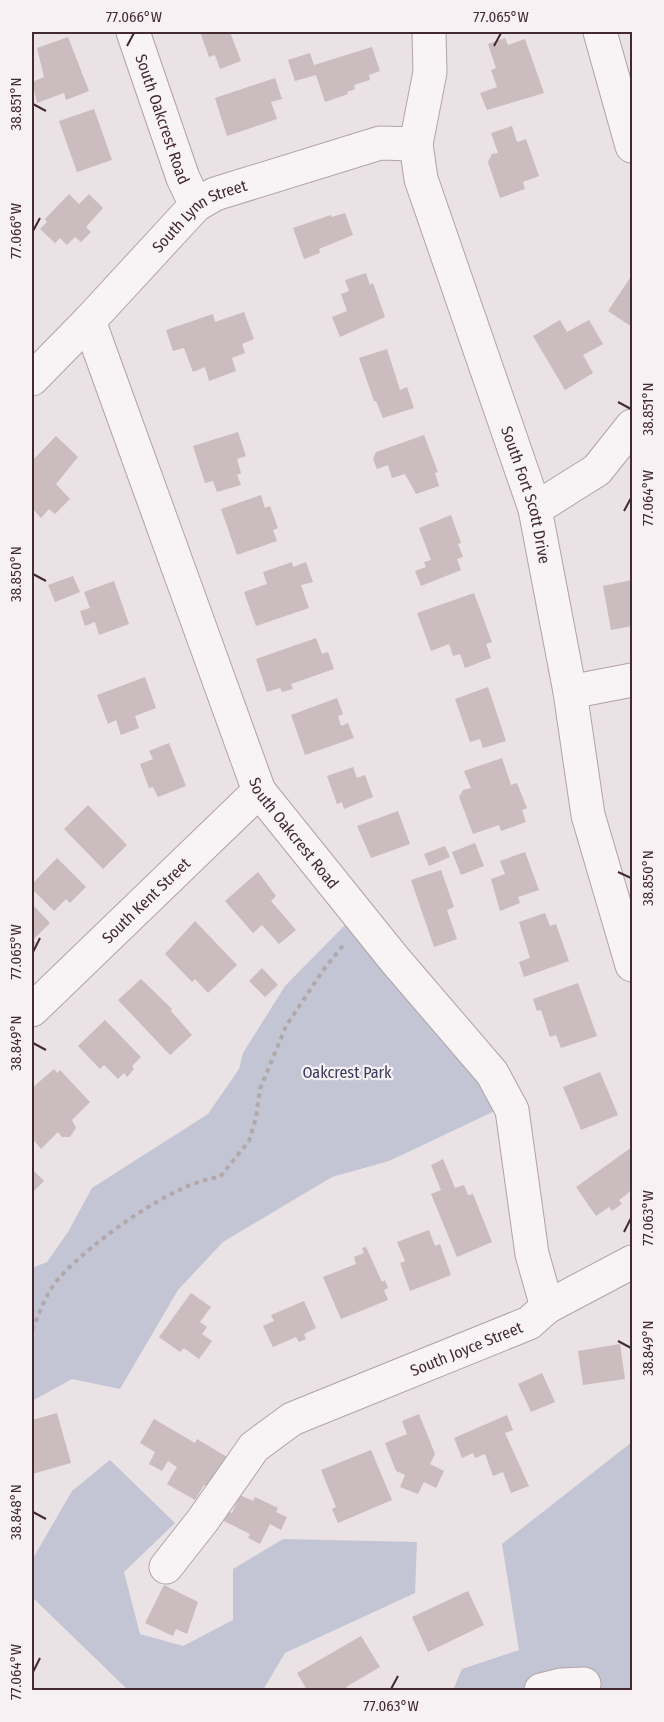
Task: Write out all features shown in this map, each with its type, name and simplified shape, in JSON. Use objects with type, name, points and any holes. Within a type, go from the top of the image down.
[{"type":"street","name":"South Oakcrest Road","points":[[134,32],[183,178],[196,205]]},
{"type":"street","name":"South Fort Scott Drive","points":[[429,32],[430,72],[416,144],[421,179],[535,509],[570,692],[588,815],[633,965]]},
{"type":"street","points":[[600,32],[633,146]]},
{"type":"street","name":"South Lynn Street","points":[[32,378],[89,321],[196,205],[214,194],[380,142],[416,144]]},
{"type":"street","name":"South Oakcrest Road","points":[[89,321],[259,791],[395,960],[492,1073],[512,1110],[532,1254],[547,1307]]},
{"type":"street","points":[[535,509],[597,470],[633,426]]},
{"type":"street","points":[[570,692],[633,680]]},
{"type":"street","name":"South Kent Street","points":[[32,1010],[259,791]]},
{"type":"street","name":"South Joyce Street","points":[[166,1567],[203,1520],[254,1447],[292,1419],[529,1323],[547,1307],[633,1262]]},
{"type":"street","points":[[541,1690],[561,1685],[584,1684]]},
{"type":"path","points":[[32,1330],[47,1295],[60,1277],[105,1236],[184,1188],[202,1179],[220,1178],[236,1159],[249,1141],[256,1118],[260,1089],[286,1026],[324,969],[348,939]]},
{"type":"green space","name":"Oakcrest Park","points":[[347,923],[475,1076],[497,1110],[389,1161],[332,1177],[223,1242],[178,1290],[120,1389],[72,1379],[32,1401],[32,1268],[47,1262],[68,1232],[92,1188],[208,1114],[239,1069],[243,1053],[285,986]]},
{"type":"green space","points":[[632,1442],[632,1690],[453,1690],[462,1669],[519,1650],[502,1544]]},
{"type":"green space","points":[[110,1460],[175,1523],[124,1572],[140,1634],[183,1646],[233,1620],[233,1569],[283,1539],[417,1542],[415,1593],[285,1653],[263,1690],[128,1690],[32,1597],[32,1560],[72,1491]]},
{"type":"building","points":[[200,32],[230,32],[241,61],[220,69],[215,55],[209,57]]},
{"type":"building","points":[[68,37],[89,91],[66,100],[64,93],[37,103],[32,82],[44,77],[37,48]]},
{"type":"building","points":[[505,38],[508,45],[525,39],[544,93],[487,110],[480,93],[497,87],[491,70],[496,68],[488,44]]},
{"type":"building","points":[[372,47],[380,71],[369,75],[370,80],[354,85],[355,89],[347,92],[348,94],[325,102],[316,75],[295,81],[288,60],[310,53],[314,65]]},
{"type":"building","points":[[275,78],[282,99],[271,102],[277,119],[227,136],[215,98]]},
{"type":"building","points":[[94,109],[112,160],[77,172],[59,121]]},
{"type":"building","points":[[512,126],[517,142],[526,139],[539,176],[523,182],[525,189],[500,198],[488,162],[492,154],[498,153],[491,133]]},
{"type":"building","points":[[69,194],[79,204],[89,194],[103,208],[86,227],[91,232],[81,242],[75,237],[67,245],[60,238],[55,243],[40,229],[47,222],[45,219]]},
{"type":"building","points":[[345,213],[353,235],[319,249],[320,253],[304,259],[293,228],[331,215],[332,217]]},
{"type":"building","points":[[366,273],[370,285],[373,283],[385,317],[340,337],[332,317],[347,311],[341,294],[349,291],[345,280]]},
{"type":"building","points":[[632,275],[632,327],[608,311]]},
{"type":"building","points":[[244,312],[254,339],[242,344],[245,353],[232,358],[236,371],[209,381],[205,367],[193,372],[184,348],[173,351],[166,330],[213,314],[215,322]]},
{"type":"building","points":[[560,320],[567,332],[589,320],[603,344],[583,355],[593,373],[565,390],[533,336]]},
{"type":"building","points":[[387,349],[400,390],[407,387],[414,408],[383,418],[374,401],[359,358]]},
{"type":"building","points":[[238,432],[246,456],[237,459],[241,473],[237,475],[241,485],[217,492],[213,481],[205,483],[193,446]]},
{"type":"building","points":[[424,435],[438,472],[435,473],[439,486],[416,494],[405,474],[392,478],[388,465],[377,469],[373,459],[376,452]]},
{"type":"building","points":[[56,436],[78,457],[56,484],[70,499],[55,514],[49,509],[41,518],[32,508],[32,461]]},
{"type":"building","points":[[261,495],[265,508],[270,506],[278,528],[273,530],[277,541],[237,555],[221,509]]},
{"type":"building","points":[[451,515],[461,543],[458,544],[463,557],[457,559],[461,570],[421,586],[415,571],[426,567],[424,562],[431,560],[419,528]]},
{"type":"building","points":[[292,562],[293,567],[306,562],[313,582],[301,585],[309,608],[256,626],[244,592],[267,584],[263,572]]},
{"type":"building","points":[[73,576],[80,592],[55,602],[48,585]]},
{"type":"building","points":[[632,580],[632,626],[611,630],[603,586]]},
{"type":"building","points":[[114,581],[129,624],[99,635],[95,622],[85,626],[80,611],[90,608],[84,592]]},
{"type":"building","points":[[474,593],[492,642],[486,644],[491,658],[465,668],[460,654],[453,656],[449,644],[431,651],[417,613]]},
{"type":"building","points":[[316,638],[322,654],[328,652],[334,669],[291,684],[293,689],[282,692],[280,688],[267,692],[256,659]]},
{"type":"building","points":[[145,677],[156,708],[135,716],[139,728],[121,735],[116,720],[108,724],[97,695]]},
{"type":"building","points":[[488,687],[506,741],[483,748],[480,739],[470,742],[455,699]]},
{"type":"building","points":[[337,698],[343,714],[338,716],[341,726],[348,723],[354,738],[305,755],[291,715]]},
{"type":"building","points":[[169,743],[186,786],[158,797],[153,787],[149,788],[140,764],[153,759],[149,751]]},
{"type":"building","points":[[502,758],[511,785],[517,783],[527,808],[522,810],[526,822],[501,831],[499,825],[473,834],[459,797],[463,790],[471,788],[464,771]]},
{"type":"building","points":[[353,767],[357,778],[365,775],[373,797],[344,809],[342,802],[337,804],[327,776]]},
{"type":"building","points":[[88,805],[127,845],[103,869],[64,829]]},
{"type":"building","points":[[398,811],[410,844],[371,858],[357,826]]},
{"type":"building","points":[[475,843],[484,866],[461,875],[452,852]]},
{"type":"building","points":[[445,846],[450,857],[429,866],[424,854]]},
{"type":"building","points":[[525,852],[539,890],[518,897],[520,903],[500,911],[491,879],[505,874],[500,861]]},
{"type":"building","points":[[57,858],[86,887],[70,903],[66,899],[54,911],[32,889],[32,884]]},
{"type":"building","points":[[441,870],[454,907],[447,910],[457,939],[434,947],[411,880]]},
{"type":"building","points":[[258,872],[276,896],[271,901],[296,930],[279,944],[262,925],[253,933],[225,901]]},
{"type":"building","points":[[32,904],[50,923],[33,940],[36,943],[32,948]]},
{"type":"building","points":[[545,913],[550,926],[556,924],[569,961],[524,977],[519,962],[530,958],[519,922]]},
{"type":"building","points":[[195,921],[237,965],[208,993],[195,979],[192,982],[165,954]]},
{"type":"building","points":[[262,968],[278,985],[265,997],[249,981]]},
{"type":"building","points":[[141,979],[172,1009],[171,1011],[192,1035],[170,1055],[118,1000]]},
{"type":"building","points":[[578,983],[597,1036],[561,1048],[556,1035],[550,1037],[541,1010],[537,1011],[533,999]]},
{"type":"building","points":[[105,1020],[141,1057],[132,1066],[134,1069],[127,1077],[124,1073],[118,1079],[104,1065],[100,1069],[78,1046]]},
{"type":"building","points":[[54,1069],[57,1073],[60,1070],[90,1102],[72,1120],[76,1128],[70,1137],[62,1137],[58,1132],[41,1149],[32,1138],[32,1088]]},
{"type":"building","points":[[600,1072],[618,1115],[581,1130],[563,1087]]},
{"type":"building","points":[[632,1147],[632,1190],[619,1200],[622,1204],[612,1211],[609,1207],[596,1216],[576,1187]]},
{"type":"building","points":[[443,1159],[455,1188],[464,1185],[468,1195],[473,1194],[492,1242],[457,1257],[431,1194],[441,1190],[431,1165]]},
{"type":"building","points":[[32,1169],[44,1181],[32,1193]]},
{"type":"building","points":[[429,1230],[435,1246],[440,1244],[451,1275],[410,1291],[400,1263],[405,1261],[397,1242]]},
{"type":"building","points":[[366,1247],[382,1282],[385,1280],[388,1288],[384,1290],[388,1300],[341,1319],[323,1277],[356,1264],[354,1257],[364,1253],[362,1248]]},
{"type":"building","points":[[191,1293],[211,1307],[200,1322],[207,1327],[202,1334],[212,1341],[199,1359],[184,1348],[180,1352],[159,1337]]},
{"type":"building","points":[[304,1301],[316,1328],[304,1334],[306,1339],[299,1342],[296,1337],[273,1347],[263,1326],[274,1321],[271,1315]]},
{"type":"building","points":[[620,1344],[625,1379],[583,1385],[578,1351]]},
{"type":"building","points":[[542,1373],[555,1402],[531,1412],[518,1384]]},
{"type":"building","points":[[57,1413],[71,1463],[32,1474],[32,1420]]},
{"type":"building","points":[[419,1414],[435,1454],[430,1464],[444,1471],[436,1488],[424,1482],[418,1494],[400,1487],[405,1475],[396,1471],[385,1443],[407,1434],[402,1421]]},
{"type":"building","points":[[507,1415],[513,1430],[505,1433],[529,1486],[511,1493],[503,1472],[493,1476],[485,1454],[475,1458],[473,1453],[462,1458],[454,1438]]},
{"type":"building","points":[[154,1419],[195,1443],[197,1439],[227,1457],[209,1488],[204,1485],[195,1500],[167,1484],[177,1467],[168,1461],[162,1471],[149,1464],[155,1452],[140,1443]]},
{"type":"building","points":[[371,1450],[392,1500],[338,1523],[332,1509],[336,1507],[321,1470]]},
{"type":"building","points":[[240,1495],[253,1501],[255,1497],[278,1508],[276,1512],[287,1517],[281,1530],[270,1524],[260,1544],[248,1538],[250,1534],[224,1521],[228,1511],[232,1513]]},
{"type":"building","points":[[164,1585],[198,1602],[187,1634],[176,1629],[173,1636],[145,1623]]},
{"type":"building","points":[[468,1591],[484,1625],[428,1652],[412,1617]]},
{"type":"building","points":[[361,1636],[380,1667],[346,1687],[348,1690],[307,1690],[297,1673]]}]
